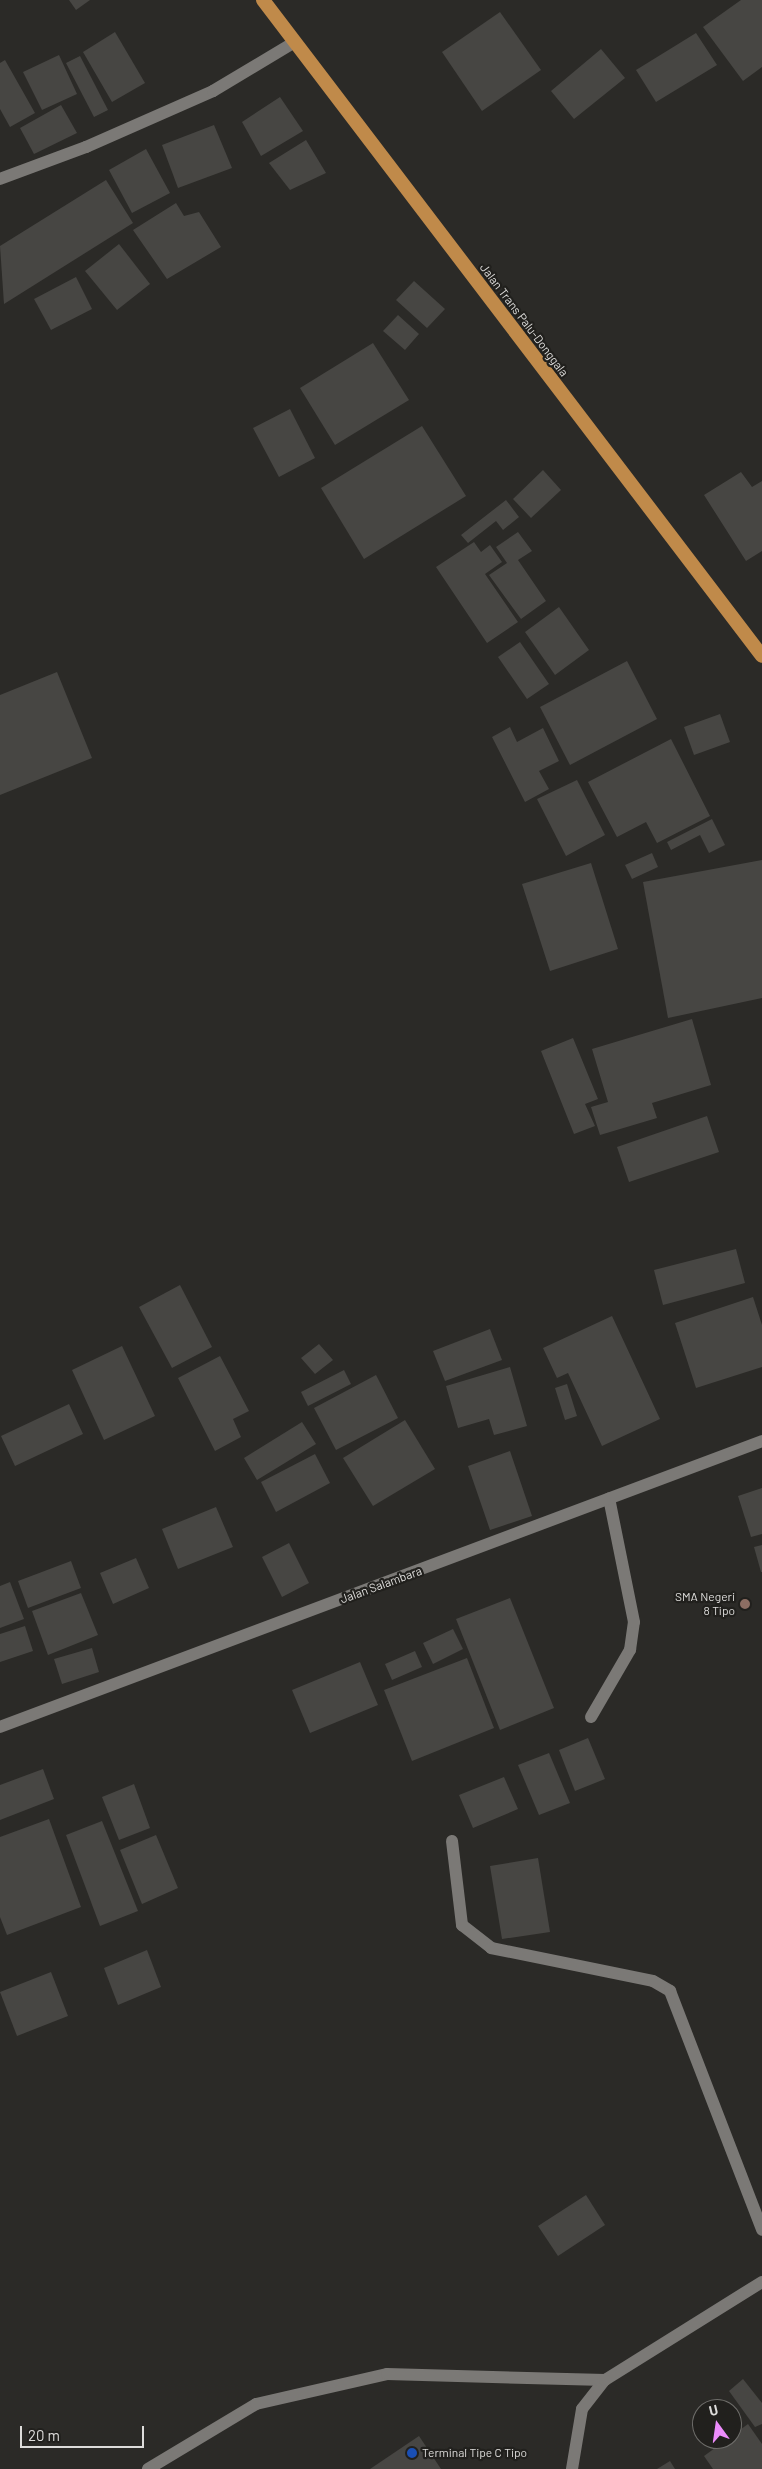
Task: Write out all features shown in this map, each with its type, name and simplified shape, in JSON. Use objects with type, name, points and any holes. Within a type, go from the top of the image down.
[{"type":"highway","name":"Jalan Trans Palu-Donggala","points":[[263,0],[762,656]]},
{"type":"street","points":[[0,179],[195,99],[295,42]]},
{"type":"street","name":"Jalan Salambara","points":[[0,1727],[762,1441]]},
{"type":"street","points":[[591,1717],[630,1650],[634,1622],[609,1498]]},
{"type":"street","points":[[452,1841],[462,1925],[491,1948],[653,1981],[670,1991],[762,2230]]},
{"type":"street","points":[[572,2469],[582,2409],[605,2380],[762,2282]]},
{"type":"street","points":[[148,2469],[256,2404],[387,2374],[605,2380]]},
{"type":"building","points":[[69,0],[90,0],[76,10]]},
{"type":"building","points":[[741,0],[762,0],[762,67],[743,81],[703,27]]},
{"type":"building","points":[[500,12],[541,70],[482,111],[442,52]]},
{"type":"building","points":[[115,32],[145,83],[112,102],[83,52]]},
{"type":"building","points":[[696,33],[717,65],[656,102],[636,70]]},
{"type":"building","points":[[601,49],[625,78],[574,119],[551,91]]},
{"type":"building","points":[[59,55],[77,94],[42,110],[23,72]]},
{"type":"building","points":[[80,56],[108,110],[94,117],[66,63]]},
{"type":"building","points":[[5,60],[35,113],[10,127],[0,109],[0,63]]},
{"type":"building","points":[[280,97],[303,131],[261,156],[242,122]]},
{"type":"building","points":[[61,105],[77,133],[34,154],[20,128]]},
{"type":"building","points":[[214,125],[232,168],[178,188],[162,145]]},
{"type":"building","points":[[306,140],[326,173],[290,190],[269,163]]},
{"type":"building","points":[[146,149],[170,193],[132,213],[109,170]]},
{"type":"building","points":[[106,180],[133,223],[4,304],[0,246]]},
{"type":"building","points":[[176,203],[184,216],[199,212],[221,247],[167,279],[133,230]]},
{"type":"building","points":[[119,244],[150,284],[117,310],[85,271]]},
{"type":"building","points":[[76,277],[92,309],[51,330],[34,299]]},
{"type":"building","points":[[414,281],[445,309],[427,328],[396,300]]},
{"type":"building","points":[[398,315],[419,334],[405,350],[383,331]]},
{"type":"building","points":[[373,343],[409,400],[335,445],[300,388]]},
{"type":"building","points":[[290,409],[315,458],[279,477],[253,428]]},
{"type":"building","points":[[422,426],[466,496],[364,559],[321,488]]},
{"type":"building","points":[[543,470],[561,490],[531,518],[513,499]]},
{"type":"building","points":[[741,472],[752,487],[762,481],[762,551],[746,561],[704,495]]},
{"type":"building","points":[[506,500],[519,517],[503,530],[496,521],[468,543],[461,535]]},
{"type":"building","points":[[518,532],[532,551],[518,560],[546,601],[521,619],[489,575],[507,563],[496,547]]},
{"type":"building","points":[[474,542],[481,552],[490,545],[502,562],[485,574],[518,622],[487,643],[436,567]]},
{"type":"building","points":[[559,607],[589,650],[555,675],[525,632]]},
{"type":"building","points":[[520,642],[549,684],[527,699],[498,657]]},
{"type":"building","points":[[627,661],[657,719],[570,765],[540,707]]},
{"type":"building","points":[[57,672],[92,758],[0,795],[0,695]]},
{"type":"building","points":[[720,714],[730,742],[694,755],[684,727]]},
{"type":"building","points":[[510,727],[517,742],[543,728],[559,761],[539,771],[549,789],[525,802],[492,737]]},
{"type":"building","points":[[671,739],[710,816],[657,843],[646,822],[617,837],[588,782]]},
{"type":"building","points":[[577,780],[605,835],[566,856],[537,799]]},
{"type":"building","points":[[712,819],[725,845],[709,853],[700,835],[671,850],[667,842]]},
{"type":"building","points":[[652,853],[658,867],[632,879],[625,865]]},
{"type":"building","points":[[762,860],[762,998],[668,1018],[643,882]]},
{"type":"building","points":[[591,863],[618,949],[550,971],[522,884]]},
{"type":"building","points":[[692,1019],[711,1085],[652,1103],[657,1118],[600,1135],[591,1107],[608,1102],[592,1049]]},
{"type":"building","points":[[573,1038],[598,1099],[585,1104],[595,1126],[574,1134],[541,1051]]},
{"type":"building","points":[[707,1116],[719,1152],[629,1182],[617,1147]]},
{"type":"building","points":[[736,1249],[745,1283],[663,1305],[654,1270]]},
{"type":"building","points":[[180,1285],[212,1347],[172,1368],[139,1307]]},
{"type":"building","points":[[753,1297],[762,1325],[762,1367],[696,1388],[675,1323]]},
{"type":"building","points":[[612,1316],[660,1419],[602,1446],[568,1373],[557,1378],[543,1348]]},
{"type":"building","points":[[490,1329],[502,1360],[445,1381],[433,1351]]},
{"type":"building","points":[[319,1344],[333,1360],[315,1374],[301,1358]]},
{"type":"building","points":[[122,1346],[155,1416],[104,1440],[72,1370]]},
{"type":"building","points":[[220,1356],[249,1411],[233,1419],[241,1437],[215,1451],[178,1378]]},
{"type":"building","points":[[510,1367],[527,1426],[494,1435],[489,1419],[458,1428],[446,1386]]},
{"type":"building","points":[[344,1370],[351,1384],[308,1406],[301,1392]]},
{"type":"building","points":[[376,1375],[398,1418],[336,1450],[314,1408]]},
{"type":"building","points":[[567,1384],[577,1416],[565,1420],[555,1388]]},
{"type":"building","points":[[69,1404],[83,1434],[15,1466],[1,1436]]},
{"type":"building","points":[[405,1420],[435,1469],[373,1506],[343,1458]]},
{"type":"building","points":[[302,1422],[316,1444],[257,1480],[244,1458]]},
{"type":"building","points":[[510,1451],[532,1516],[490,1530],[468,1466]]},
{"type":"building","points":[[315,1454],[330,1483],[276,1512],[261,1482]]},
{"type":"building","points":[[762,1488],[762,1534],[751,1537],[738,1496]]},
{"type":"building","points":[[216,1507],[233,1547],[178,1569],[162,1529]]},
{"type":"building","points":[[289,1543],[309,1583],[282,1597],[262,1557]]},
{"type":"building","points":[[762,1545],[762,1572],[761,1572],[754,1547]]},
{"type":"building","points":[[136,1558],[149,1588],[113,1604],[100,1573]]},
{"type":"building","points":[[71,1561],[81,1588],[28,1608],[18,1581]]},
{"type":"building","points":[[10,1582],[24,1619],[0,1628],[0,1586]]},
{"type":"building","points":[[81,1593],[98,1635],[48,1655],[32,1611]]},
{"type":"building","points":[[510,1598],[554,1708],[500,1730],[456,1619]]},
{"type":"building","points":[[25,1626],[33,1651],[0,1662],[0,1634]]},
{"type":"building","points":[[453,1629],[463,1649],[433,1664],[423,1643]]},
{"type":"building","points":[[92,1648],[99,1672],[62,1684],[54,1659]]},
{"type":"building","points":[[415,1651],[422,1667],[392,1680],[385,1664]]},
{"type":"building","points":[[467,1658],[494,1728],[412,1761],[384,1690]]},
{"type":"building","points":[[360,1662],[378,1705],[310,1733],[292,1690]]},
{"type":"building","points":[[588,1738],[605,1779],[575,1791],[559,1750]]},
{"type":"building","points":[[549,1753],[570,1803],[539,1815],[518,1765]]},
{"type":"building","points":[[43,1769],[54,1799],[0,1820],[0,1785]]},
{"type":"building","points":[[504,1777],[518,1809],[473,1828],[459,1795]]},
{"type":"building","points":[[134,1784],[150,1828],[119,1840],[102,1797]]},
{"type":"building","points":[[49,1819],[81,1907],[7,1935],[0,1917],[0,1837]]},
{"type":"building","points":[[102,1821],[138,1911],[100,1926],[66,1835]]},
{"type":"building","points":[[156,1835],[178,1888],[142,1904],[120,1850]]},
{"type":"building","points":[[538,1858],[550,1932],[502,1939],[490,1866]]},
{"type":"building","points":[[147,1950],[161,1987],[118,2005],[104,1968]]},
{"type":"building","points":[[51,1972],[68,2016],[17,2036],[0,1992]]},
{"type":"building","points":[[586,2195],[605,2225],[558,2256],[538,2226]]},
{"type":"building","points":[[743,2379],[762,2403],[762,2424],[755,2427],[742,2409],[742,2399],[735,2399],[729,2391]]},
{"type":"building","points":[[748,2424],[762,2444],[762,2469],[713,2469],[704,2456],[714,2449],[742,2449],[742,2428]]},
{"type":"building","name":"Terminal Tipe C Tipo","points":[[419,2436],[441,2469],[370,2469]]},
{"type":"building","points":[[670,2461],[675,2469],[657,2469]]},
{"type":"place","name":"SMA Negeri 8 Tipo","points":[[745,1604]]},
{"type":"place","name":"Terminal Tipe C Tipo","points":[[412,2453]]}]
